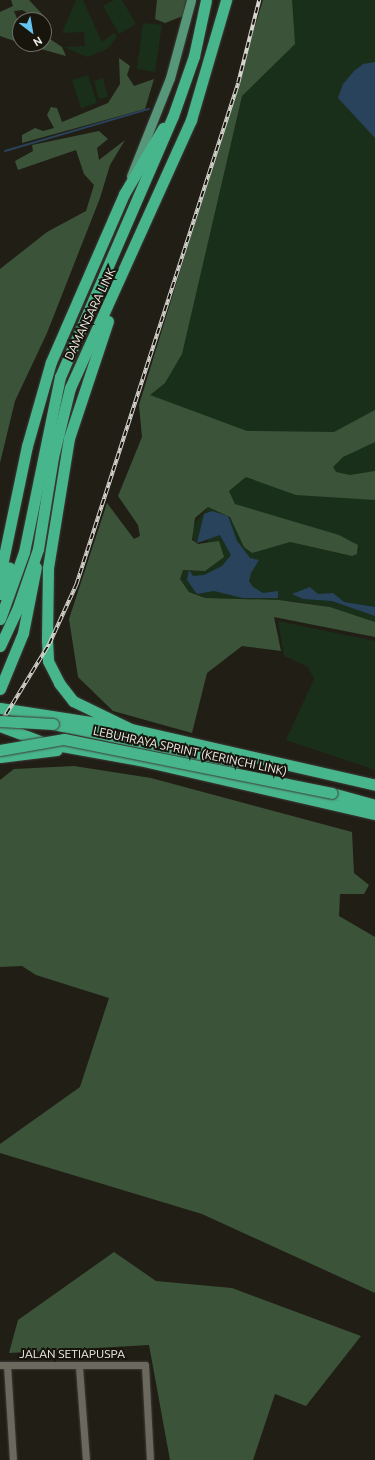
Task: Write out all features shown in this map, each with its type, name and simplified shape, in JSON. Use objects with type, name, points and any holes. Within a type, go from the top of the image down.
[{"type":"highway","name":"DAMANSARA LINK","points":[[0,619],[24,552],[60,377],[173,116],[194,56],[206,0]]},
{"type":"highway","name":"DAMANSARA LINK","points":[[0,646],[17,610],[38,549],[53,457],[70,388],[126,270],[191,120],[226,0]]},
{"type":"highway","points":[[0,575],[31,433],[51,362],[124,194],[154,141],[173,116]]},
{"type":"highway","points":[[126,270],[69,438],[48,568],[47,640],[48,661],[58,683],[73,701],[132,730]]},
{"type":"highway","points":[[0,594],[10,567],[29,473],[49,398],[60,377]]},
{"type":"highway","points":[[29,473],[31,433]]},
{"type":"highway","points":[[0,688],[7,676],[23,634],[38,549]]},
{"type":"highway","points":[[0,708],[55,715],[132,730],[375,785]]},
{"type":"highway","points":[[45,743],[37,733],[37,722],[55,715]]},
{"type":"highway","name":"LEBUHRAYA SPRINT (KERINCHI LINK)","points":[[0,721],[53,724],[99,732],[334,789],[375,805]]},
{"type":"highway","points":[[0,726],[45,743],[375,814]]},
{"type":"highway","name":"LEBUHRAYA SPRINT (KERINCHI LINK)","points":[[0,750],[64,739],[334,789],[375,793]]},
{"type":"highway","points":[[0,757],[29,751],[76,749]]},
{"type":"main road","points":[[124,194],[170,78],[191,0]]},
{"type":"street","name":"JALAN SETIAPUSPA","points":[[4,1365],[79,1367],[145,1365],[150,1460]]},
{"type":"street","points":[[4,1365],[13,1460]]},
{"type":"street","points":[[79,1367],[86,1460]]},
{"type":"green space","points":[[11,0],[29,0],[40,12],[26,12],[22,10],[12,12],[12,40],[0,36],[0,12],[13,6]]},
{"type":"green space","points":[[76,0],[83,0],[102,42],[114,33],[117,37],[107,49],[87,57],[64,47],[85,46],[84,32],[62,33]]},
{"type":"green space","points":[[114,0],[122,0],[136,24],[119,34],[103,6]]},
{"type":"green space","points":[[157,0],[186,0],[183,16],[165,23],[155,19]]},
{"type":"green space","points":[[263,0],[292,0],[295,44],[242,96],[182,354],[165,383],[150,395],[247,431],[334,432],[375,410],[375,442],[343,457],[333,467],[336,472],[350,475],[375,471],[375,500],[296,495],[246,477],[229,491],[235,504],[339,535],[358,545],[357,554],[352,556],[290,542],[252,553],[244,547],[230,517],[208,507],[195,518],[192,540],[198,544],[219,541],[224,557],[205,571],[183,570],[180,579],[189,592],[205,598],[279,600],[330,607],[375,622],[375,637],[274,617],[281,651],[242,646],[207,673],[192,733],[113,711],[78,677],[69,619],[107,503],[134,539],[140,536],[138,525],[118,496],[142,437],[139,405]]},
{"type":"green space","points":[[268,0],[375,0],[375,622],[330,607],[292,601],[205,598],[189,592],[180,579],[183,570],[196,571],[208,540],[194,543],[192,527],[208,507],[225,512],[257,552],[275,544],[290,542],[346,555],[360,550],[352,541],[235,504],[229,491],[246,477],[150,395]]},
{"type":"green space","points":[[143,23],[162,25],[155,72],[137,69]]},
{"type":"green space","points":[[52,40],[62,47],[66,56],[52,52]]},
{"type":"green space","points":[[119,58],[130,66],[127,75],[134,86],[154,79],[145,109],[22,143],[22,135],[35,128],[43,131],[54,128],[47,115],[51,107],[57,108],[62,122],[108,103],[120,84]]},
{"type":"green space","points":[[88,75],[97,103],[81,108],[72,80]]},
{"type":"green space","points":[[103,78],[108,97],[99,99],[94,81]]},
{"type":"green space","points":[[99,131],[108,139],[97,148],[99,160],[125,140],[110,165],[100,198],[47,333],[15,401],[0,463],[0,269],[47,232],[86,211],[94,185],[84,174],[76,150],[18,170],[15,161],[33,151],[32,145]]},
{"type":"green space","points":[[278,621],[375,641],[375,770],[286,740],[314,679],[308,667],[284,656]]},
{"type":"green space","points":[[74,766],[151,778],[352,832],[354,873],[369,885],[364,894],[340,894],[339,916],[375,937],[375,1293],[202,1214],[0,1153],[0,1144],[80,1087],[109,998],[36,975],[22,966],[0,967],[0,780],[14,769]]},
{"type":"green space","points":[[114,1252],[156,1281],[232,1288],[361,1336],[306,1406],[275,1394],[253,1460],[170,1460],[149,1345],[9,1353],[18,1320]]},
{"type":"water","points":[[375,62],[375,138],[338,98],[343,84],[354,71],[363,64]]},
{"type":"water","points":[[212,511],[228,516],[237,541],[250,558],[259,560],[251,573],[249,581],[253,587],[263,593],[278,591],[278,598],[243,598],[214,591],[197,594],[187,580],[189,570],[193,576],[204,575],[222,566],[231,555],[220,535],[197,543],[204,514]]},
{"type":"water","points":[[310,587],[318,594],[333,593],[344,602],[375,607],[375,616],[332,601],[303,599],[292,594]]},
{"type":"waterway","points":[[5,151],[149,109]]},
{"type":"railway","points":[[0,724],[49,644],[76,585],[238,83],[259,0]]}]
